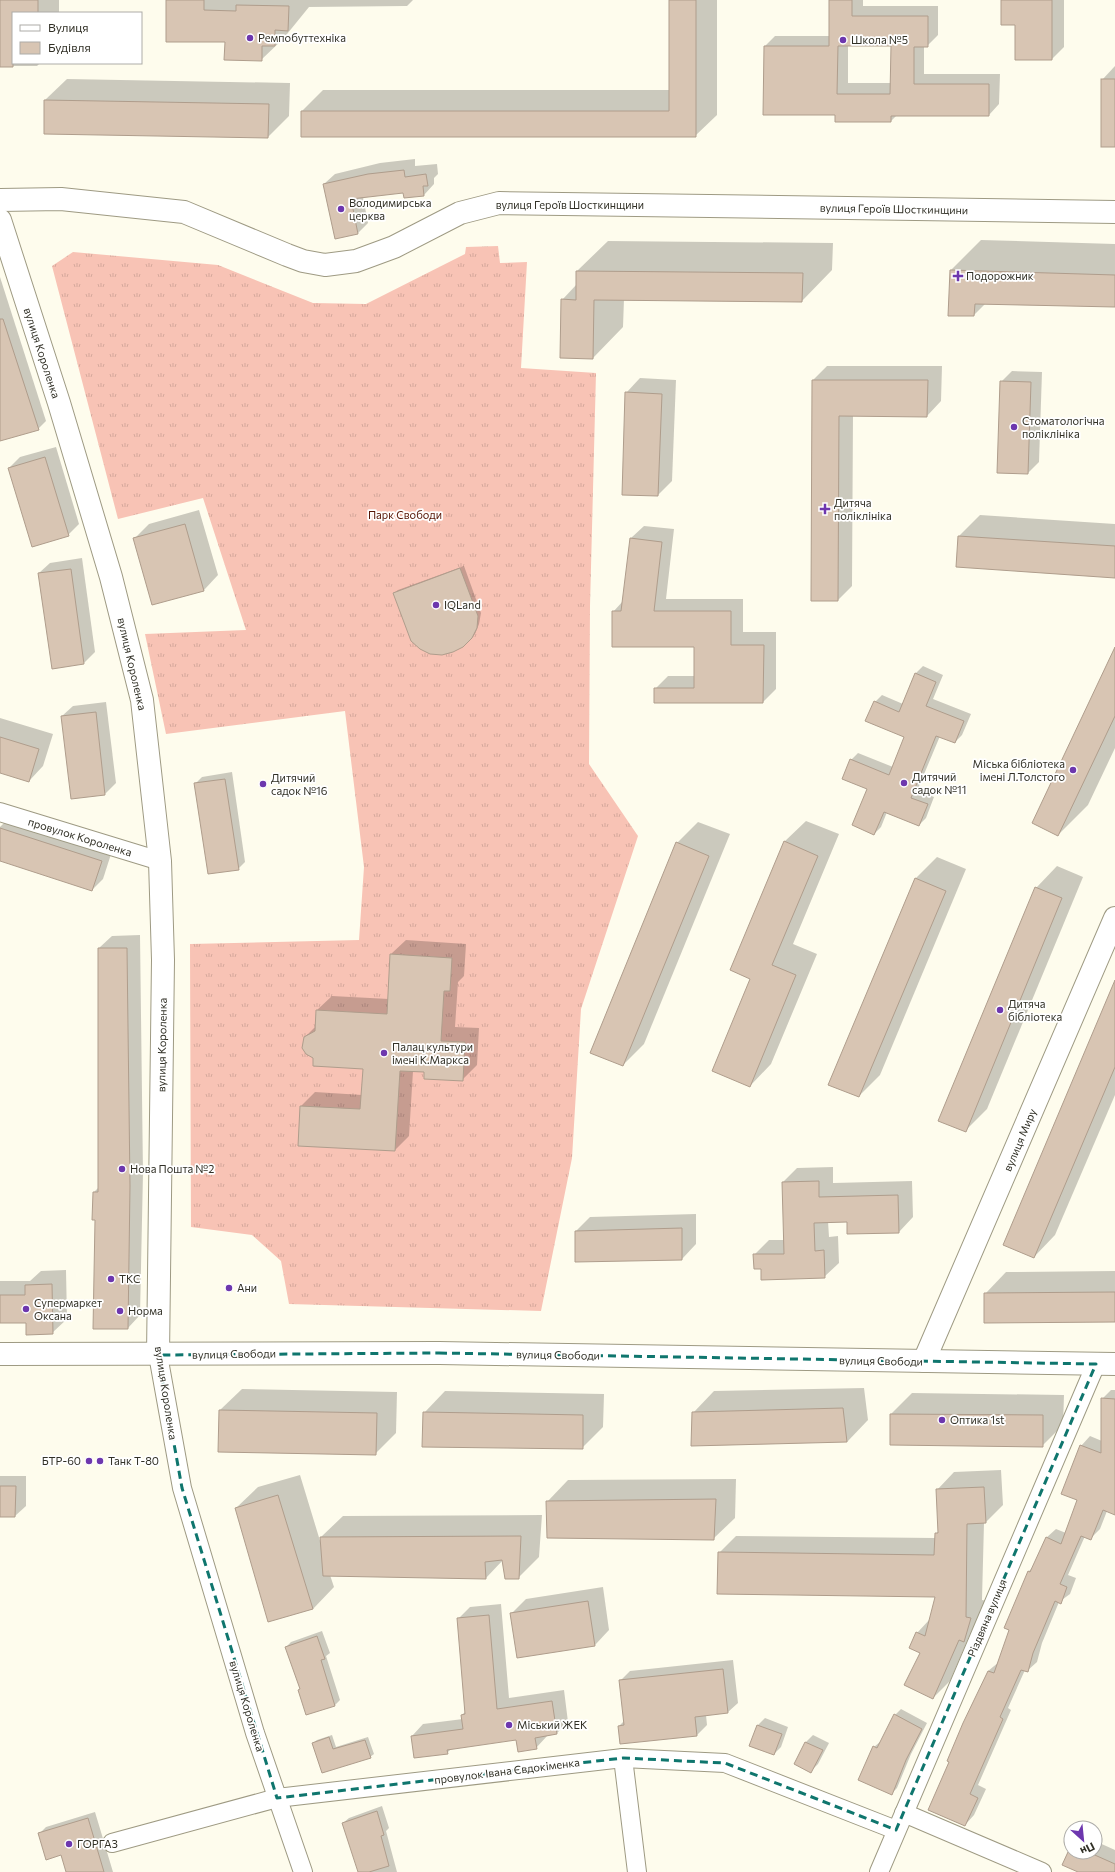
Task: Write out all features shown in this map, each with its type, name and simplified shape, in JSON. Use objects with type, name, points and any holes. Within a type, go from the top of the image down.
[{"type":"main road","name":"вулиця Героїв Шосткинщини","points":[[0,200],[61,199],[184,212],[287,255],[303,261],[324,265],[356,261],[394,248],[460,213],[499,203],[1115,212]]},
{"type":"main road","name":"вулиця Короленка","points":[[0,220],[59,403],[111,577],[142,700],[160,861],[163,960],[158,1355]]},
{"type":"main road","name":"вулиця Миру","points":[[924,1361],[1115,918]]},
{"type":"main road","name":"вулиця Свободи","points":[[0,1354],[158,1355],[439,1353],[1105,1364]]},
{"type":"street","name":"провулок Короленка","points":[[0,812],[160,861]]},
{"type":"street","name":"вулиця Короленка","points":[[158,1355],[182,1488],[255,1734],[302,1872]]},
{"type":"street","name":"Різдвяна вулиця","points":[[878,1872],[1105,1364]]},
{"type":"street","name":"провулок Івана Євдокіменка","points":[[112,1844],[277,1798],[622,1758],[725,1763],[896,1830]]},
{"type":"street","points":[[622,1758],[637,1872]]},
{"type":"street","points":[[904,1813],[1042,1872]]},
{"type":"highlighted area","points":[[439,1353],[1096,1364],[896,1830],[725,1763],[623,1758],[277,1798],[182,1488],[158,1355]]},
{"type":"green space","name":"Парк Свободи","points":[[498,246],[500,263],[527,262],[521,368],[596,373],[590,606],[589,764],[638,836],[581,1009],[572,1158],[541,1311],[289,1304],[281,1261],[252,1235],[191,1227],[190,944],[359,940],[364,867],[345,711],[166,734],[145,634],[246,630],[203,498],[118,519],[52,266],[73,252],[218,265],[313,303],[366,304],[465,254],[466,247]]},
{"type":"building","points":[[0,0],[38,0],[38,12],[12,12],[13,67],[0,67]]},
{"type":"building","points":[[166,0],[204,0],[204,10],[236,11],[236,5],[289,6],[288,31],[275,30],[275,46],[262,46],[262,61],[224,60],[225,42],[166,42]]},
{"type":"building","points":[[669,0],[696,0],[696,137],[301,137],[301,111],[669,111]]},
{"type":"building","points":[[829,0],[852,0],[852,16],[928,16],[928,47],[914,47],[914,84],[989,84],[989,116],[891,116],[891,122],[835,122],[835,115],[763,115],[764,46],[829,46]],"holes":[[[838,46],[891,46],[890,94],[837,94]]]},
{"type":"building","points":[[1001,0],[1052,0],[1052,60],[1015,60],[1015,25],[1001,25]]},
{"type":"building","points":[[1101,79],[1115,79],[1115,147],[1101,147]]},
{"type":"building","points":[[44,100],[269,104],[268,138],[44,134]]},
{"type":"building","points":[[404,170],[405,177],[426,174],[428,186],[423,186],[424,196],[404,198],[403,193],[351,199],[358,234],[335,239],[323,184],[368,174]]},
{"type":"building","points":[[950,270],[1115,275],[1115,307],[975,304],[974,316],[948,316]]},
{"type":"building","points":[[576,271],[803,273],[802,302],[594,300],[593,359],[560,358],[561,299],[576,300]]},
{"type":"building","points":[[0,319],[3,319],[39,430],[0,441]]},
{"type":"building","name":"Дитяча поліклініка","points":[[812,380],[928,380],[927,417],[839,416],[838,601],[811,601]]},
{"type":"building","name":"Стоматологічна поліклініка","points":[[1000,381],[1031,382],[1028,474],[997,473]]},
{"type":"building","points":[[625,392],[662,394],[658,496],[622,495]]},
{"type":"building","points":[[45,457],[69,536],[32,547],[8,468]]},
{"type":"building","points":[[185,524],[204,591],[152,605],[133,538]]},
{"type":"building","points":[[958,536],[1115,546],[1115,578],[956,567]]},
{"type":"building","points":[[630,538],[662,542],[654,611],[731,611],[731,645],[764,645],[763,703],[654,703],[654,688],[694,688],[694,647],[612,647],[612,611],[621,611]]},
{"type":"building","name":"IQLand","points":[[460,568],[478,616],[477,628],[472,638],[463,647],[442,655],[430,654],[420,649],[411,641],[393,593]]},
{"type":"building","points":[[71,569],[84,664],[52,669],[38,573]]},
{"type":"building","name":"Міська бібліотека імені Л.Толстого","points":[[1115,647],[1115,716],[1058,836],[1032,823]]},
{"type":"building","points":[[915,673],[936,682],[926,706],[964,721],[955,743],[936,736],[911,798],[928,804],[919,826],[884,812],[874,835],[852,825],[867,789],[842,779],[850,759],[889,775],[904,737],[865,721],[874,701],[899,712]]},
{"type":"building","points":[[96,712],[105,795],[71,799],[61,716]]},
{"type":"building","points":[[0,737],[39,749],[29,782],[0,773]]},
{"type":"building","points":[[225,779],[239,870],[208,874],[194,783]]},
{"type":"building","points":[[0,828],[102,861],[92,891],[0,861]]},
{"type":"building","points":[[784,841],[818,856],[772,965],[796,975],[750,1087],[712,1071],[750,979],[730,970]]},
{"type":"building","points":[[676,842],[709,856],[623,1066],[590,1053]]},
{"type":"building","points":[[915,878],[946,891],[859,1097],[828,1085]]},
{"type":"building","name":"Дитяча бібліотека","points":[[1035,887],[1062,898],[966,1132],[938,1121]]},
{"type":"building","points":[[98,948],[127,948],[130,1186],[128,1329],[93,1329],[95,1220],[92,1220],[93,1192],[98,1192]]},
{"type":"building","name":"Палац культури імені К.Маркса","points":[[390,954],[452,958],[450,991],[444,991],[441,1041],[465,1042],[463,1081],[424,1079],[424,1072],[400,1071],[395,1151],[298,1146],[300,1106],[360,1109],[363,1069],[313,1066],[313,1058],[306,1054],[302,1048],[304,1037],[315,1031],[316,1010],[387,1014]]},
{"type":"building","points":[[1115,980],[1115,1067],[1034,1258],[1003,1245]]},
{"type":"building","points":[[819,1181],[819,1197],[898,1195],[899,1233],[847,1234],[847,1222],[814,1223],[815,1251],[824,1250],[825,1278],[761,1280],[761,1269],[754,1269],[753,1254],[784,1254],[782,1182]]},
{"type":"building","points":[[682,1228],[682,1260],[575,1262],[575,1231]]},
{"type":"building","name":"Супермаркет Оксана","points":[[52,1284],[53,1334],[26,1335],[26,1323],[0,1323],[0,1295],[25,1295],[25,1285]]},
{"type":"building","points":[[1115,1292],[1115,1322],[984,1323],[984,1293]]},
{"type":"building","points":[[1101,1398],[1115,1399],[1115,1515],[1103,1510],[1091,1540],[1081,1536],[1060,1584],[1067,1587],[1061,1604],[1055,1601],[1033,1653],[1028,1672],[1021,1670],[1000,1717],[1003,1719],[970,1794],[978,1798],[965,1826],[928,1810],[949,1762],[947,1761],[963,1723],[988,1671],[994,1673],[1009,1630],[1004,1628],[1028,1571],[1030,1572],[1046,1537],[1061,1544],[1077,1500],[1061,1494],[1080,1445],[1101,1453]]},
{"type":"building","points":[[843,1408],[847,1442],[691,1446],[692,1412]]},
{"type":"building","points":[[219,1410],[377,1413],[376,1455],[218,1452]]},
{"type":"building","points":[[423,1412],[583,1415],[583,1449],[422,1447]]},
{"type":"building","points":[[890,1414],[1043,1415],[1043,1447],[890,1445]]},
{"type":"building","points":[[0,1486],[16,1486],[15,1517],[0,1517]]},
{"type":"building","points":[[984,1487],[986,1523],[967,1524],[966,1617],[971,1618],[964,1642],[959,1640],[933,1699],[904,1685],[920,1653],[909,1648],[916,1632],[925,1636],[935,1597],[717,1594],[718,1552],[934,1555],[935,1533],[938,1533],[936,1489]]},
{"type":"building","points":[[278,1495],[313,1609],[268,1622],[235,1508]]},
{"type":"building","points":[[716,1499],[714,1540],[547,1538],[546,1501]]},
{"type":"building","points":[[521,1536],[519,1579],[505,1579],[502,1560],[485,1562],[486,1579],[323,1576],[320,1537]]},
{"type":"building","points":[[588,1601],[595,1646],[517,1658],[510,1613]]},
{"type":"building","points":[[489,1615],[497,1709],[552,1701],[557,1734],[535,1738],[537,1749],[518,1752],[516,1740],[447,1750],[448,1754],[414,1758],[411,1736],[463,1729],[461,1715],[465,1714],[457,1618]]},
{"type":"building","points":[[317,1636],[325,1659],[321,1660],[335,1706],[306,1715],[298,1690],[300,1689],[285,1647]]},
{"type":"building","points":[[723,1669],[728,1713],[695,1717],[697,1736],[620,1744],[618,1726],[624,1725],[619,1680]]},
{"type":"building","points":[[894,1714],[922,1729],[906,1760],[892,1795],[858,1780],[873,1746],[877,1748]]},
{"type":"building","points":[[757,1725],[782,1734],[774,1755],[749,1746]]},
{"type":"building","points":[[329,1737],[333,1749],[365,1740],[371,1758],[322,1773],[312,1743]]},
{"type":"building","points":[[805,1742],[823,1750],[811,1773],[794,1764]]},
{"type":"building","points":[[377,1811],[384,1835],[381,1836],[389,1866],[369,1872],[358,1872],[342,1823]]},
{"type":"building","name":"ГОРГАЗ","points":[[88,1818],[104,1872],[66,1872],[61,1855],[46,1860],[38,1833]]},
{"type":"building","points":[[1103,1859],[1115,1864],[1115,1872],[1078,1872],[1062,1865],[1064,1860],[1103,1860]]},
{"type":"place","name":"Ремпобуттехніка","points":[[250,38]]},
{"type":"place","name":"Школа №5","points":[[843,40]]},
{"type":"place","name":"Володимирська церква","points":[[341,209]]},
{"type":"place","name":"Подорожник","points":[[958,276]]},
{"type":"place","name":"Стоматологічна поліклініка","points":[[1014,427]]},
{"type":"place","name":"Дитяча поліклініка","points":[[825,509]]},
{"type":"place","name":"IQLand","points":[[436,605]]},
{"type":"place","name":"Міська бібліотека імені Л.Толстого","points":[[1073,770]]},
{"type":"place","name":"Дитячий садок №11","points":[[904,783]]},
{"type":"place","name":"Дитячий садок №16","points":[[263,784]]},
{"type":"place","name":"Дитяча бібліотека","points":[[1000,1010]]},
{"type":"place","name":"Палац культури імені К.Маркса","points":[[384,1053]]},
{"type":"place","name":"Нова Пошта №2","points":[[122,1169]]},
{"type":"place","name":"ТКС","points":[[111,1279]]},
{"type":"place","name":"Ани","points":[[229,1288]]},
{"type":"place","name":"Супермаркет Оксана","points":[[26,1309]]},
{"type":"place","name":"Норма","points":[[120,1311]]},
{"type":"place","name":"Оптика 1st","points":[[942,1420]]},
{"type":"place","name":"БТР-60","points":[[89,1461]]},
{"type":"place","name":"Танк Т-80","points":[[100,1461]]},
{"type":"place","name":"Міський ЖЕК","points":[[509,1725]]},
{"type":"place","name":"ГОРГАЗ","points":[[69,1844]]}]
